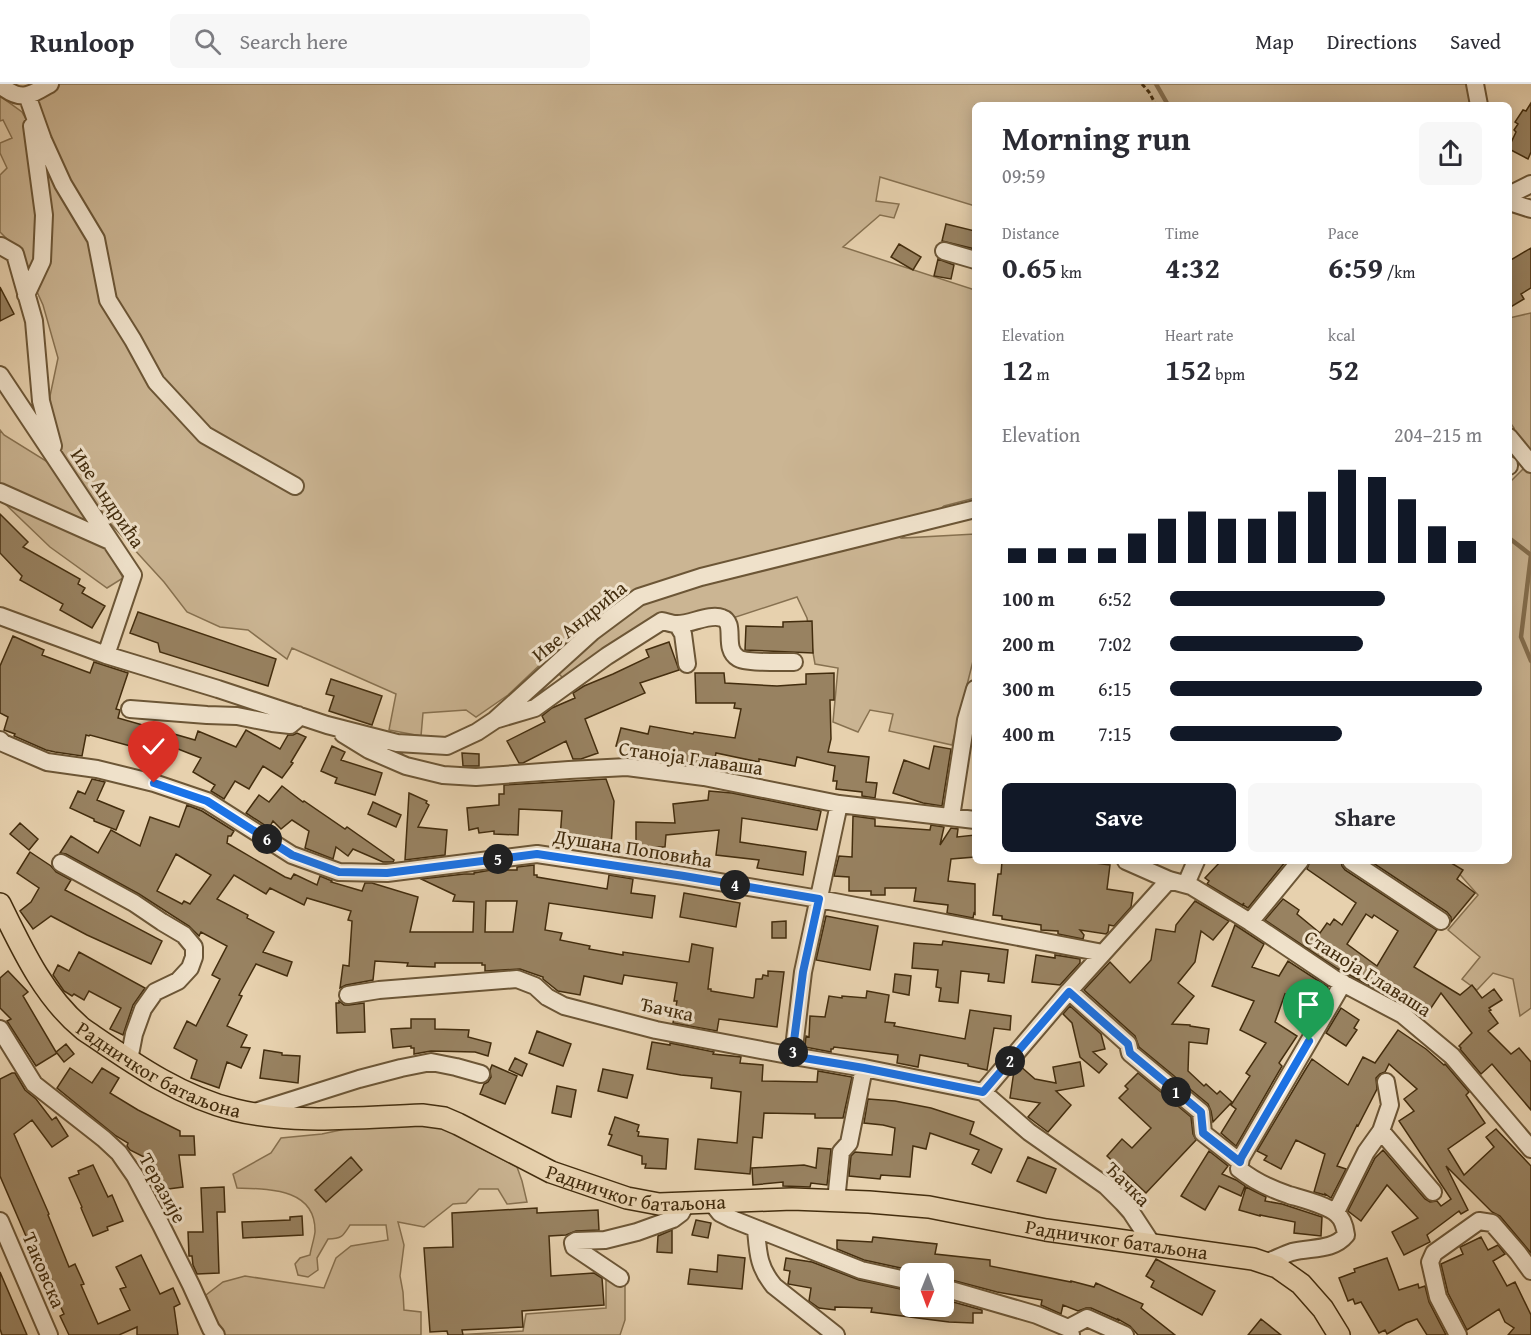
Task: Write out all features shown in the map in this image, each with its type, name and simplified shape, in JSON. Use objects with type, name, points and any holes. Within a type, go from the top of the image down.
[{"type":"main road","name":"Радничког батаљона","points":[[0,904],[34,972],[65,1013],[83,1029],[175,1088],[214,1103],[251,1113],[297,1118],[434,1116],[470,1130],[551,1172],[627,1198],[659,1204],[792,1199],[929,1207],[1046,1230],[1241,1257],[1277,1268],[1301,1284],[1323,1309],[1339,1335]]},
{"type":"street","points":[[0,85],[19,96],[32,94],[50,84]]},
{"type":"street","points":[[1475,84],[1478,102]]},
{"type":"street","points":[[27,95],[44,215],[42,261],[27,295]]},
{"type":"street","points":[[27,95],[43,140],[63,184],[96,239],[108,300],[156,382],[205,435],[295,486]]},
{"type":"street","points":[[1512,194],[1531,184]]},
{"type":"street","points":[[1512,203],[1531,209]]},
{"type":"street","points":[[1,246],[15,254],[34,321],[41,401],[56,458]]},
{"type":"street","points":[[944,251],[972,259]]},
{"type":"street","name":"Иве Андрића","points":[[0,375],[133,575],[106,655]]},
{"type":"street","points":[[1512,441],[1531,464]]},
{"type":"street","points":[[0,492],[111,541]]},
{"type":"street","name":"Иве Андрића","points":[[0,616],[106,655],[327,725],[397,743],[447,746],[477,732],[495,720],[592,632],[639,597],[701,577],[972,510]]},
{"type":"street","points":[[495,720],[535,708],[607,656],[662,621],[677,624],[720,616],[730,626],[729,644],[733,654],[740,660],[794,662]]},
{"type":"street","points":[[677,624],[683,634],[687,664]]},
{"type":"street","points":[[951,817],[966,720],[972,699]]},
{"type":"street","points":[[130,709],[237,716],[290,725],[297,720],[298,715]]},
{"type":"street","name":"Станоја Главаша","points":[[327,725],[378,754],[405,766],[443,775],[476,777],[627,767],[704,777],[839,804],[972,820]]},
{"type":"street","name":"Душана Поповића","points":[[0,740],[47,762],[97,769],[154,783],[207,801],[292,855],[339,872],[387,873],[537,854],[819,899],[1102,953]]},
{"type":"street","points":[[792,1056],[803,972],[839,804]]},
{"type":"street","name":"Радничког батаљона","points":[[60,863],[116,893],[184,935],[194,947],[194,957],[190,968],[178,981],[155,992],[143,1009],[134,1034],[129,1060]]},
{"type":"street","name":"Станоја Главаша","points":[[1133,864],[1169,880],[1186,884],[1250,922],[1343,983],[1403,1015],[1452,1056],[1531,1149]]},
{"type":"street","points":[[1186,884],[1195,864]]},
{"type":"street","points":[[1250,922],[1298,864]]},
{"type":"street","points":[[1356,864],[1442,921]]},
{"type":"street","points":[[983,1092],[1102,953],[1169,880]]},
{"type":"street","name":"Ђачка","points":[[348,995],[379,990],[517,979],[535,986],[547,997],[564,1006],[656,1030],[983,1092],[1029,1132],[1106,1186],[1127,1207],[1152,1244]]},
{"type":"street","points":[[1264,1263],[1291,1252],[1332,1246],[1346,1235],[1345,1227],[1336,1212],[1262,1184],[1239,1169],[1241,1158],[1343,983]]},
{"type":"street","points":[[1069,992],[1128,1044],[1130,1053],[1201,1112],[1203,1133],[1240,1162]]},
{"type":"street","name":"Теразије","points":[[0,1029],[34,1084],[104,1139],[125,1161],[161,1225],[212,1333]]},
{"type":"street","points":[[251,1113],[359,1079],[431,1062],[456,1066],[481,1074]]},
{"type":"street","points":[[836,1201],[841,1152],[849,1143],[864,1068]]},
{"type":"street","points":[[1336,1212],[1366,1152],[1381,1131],[1390,1106],[1386,1082]]},
{"type":"street","points":[[1381,1131],[1433,1192]]},
{"type":"street","points":[[713,1202],[720,1212],[756,1229],[861,1270],[900,1279]]},
{"type":"street","points":[[620,1278],[574,1247],[573,1244],[576,1241],[605,1240],[674,1219],[686,1204]]},
{"type":"street","name":"Таковска","points":[[0,1221],[49,1335]]},
{"type":"street","points":[[1458,1335],[1438,1297],[1430,1262],[1434,1253],[1479,1221],[1492,1222],[1531,1271]]},
{"type":"street","points":[[756,1229],[758,1258],[767,1278],[836,1335]]},
{"type":"street","points":[[954,1291],[1037,1315],[1069,1332],[1087,1318],[1125,1335]]},
{"type":"path","points":[[1142,84],[1154,102]]},
{"type":"shaded area","points":[[40,84],[1467,84],[1470,102],[972,102],[972,205],[880,177],[876,201],[899,204],[894,218],[880,215],[843,247],[972,289],[972,499],[944,506],[902,538],[972,534],[972,665],[952,745],[889,731],[893,714],[870,710],[858,732],[833,722],[838,668],[815,664],[807,618],[797,597],[684,634],[657,618],[564,679],[545,660],[508,695],[476,717],[466,710],[423,713],[421,736],[389,730],[396,694],[292,648],[287,659],[248,630],[220,627],[187,612],[164,582],[100,512],[60,451],[51,417],[50,396],[58,358],[43,305],[18,250],[0,232],[0,175],[7,168],[0,153],[0,143],[12,138],[3,120],[0,121],[0,96],[22,112],[27,121]]},
{"type":"shaded area","points":[[1531,313],[1531,1008],[1520,1016],[1513,979],[1493,973],[1477,990],[1462,979],[1480,957],[1448,930],[1478,895],[1451,864],[1512,864],[1512,480],[1523,469],[1512,425],[1512,317]]},
{"type":"shaded area","points":[[0,430],[4,435],[51,464],[97,531],[0,488]]},
{"type":"shaded area","points":[[0,499],[106,548],[123,578],[107,588],[50,547]]},
{"type":"shaded area","points":[[429,1122],[459,1133],[475,1145],[517,1167],[527,1202],[507,1204],[498,1189],[479,1189],[466,1203],[453,1204],[424,1227],[398,1222],[404,1245],[400,1276],[404,1310],[421,1312],[421,1335],[225,1335],[206,1295],[223,1282],[245,1276],[324,1288],[336,1258],[351,1246],[388,1240],[386,1225],[350,1225],[342,1236],[328,1239],[317,1258],[318,1270],[308,1277],[298,1275],[295,1264],[300,1258],[310,1255],[315,1232],[313,1218],[308,1207],[299,1199],[288,1194],[263,1189],[237,1188],[233,1174],[271,1153],[281,1138],[322,1134],[359,1126]]},
{"type":"shaded area","points":[[606,1274],[625,1282],[625,1320],[620,1335],[455,1335],[523,1331],[526,1314],[606,1308]]},
{"type":"building","points":[[1531,103],[1531,152],[1528,159],[1512,151],[1512,141],[1516,132],[1514,130],[1518,124],[1515,122],[1523,110],[1526,111]]},
{"type":"building","points":[[946,224],[972,230],[972,248],[942,241]]},
{"type":"building","points":[[899,244],[921,257],[913,270],[891,257]]},
{"type":"building","points":[[1531,248],[1531,288],[1521,294],[1524,299],[1512,306],[1512,259]]},
{"type":"building","points":[[938,259],[954,265],[951,279],[934,276]]},
{"type":"building","points":[[0,287],[14,314],[0,321]]},
{"type":"building","points":[[0,514],[28,542],[23,547],[80,579],[78,584],[85,588],[82,593],[105,606],[92,628],[60,610],[63,604],[20,580],[22,576],[0,553]]},
{"type":"building","points":[[138,612],[276,659],[268,686],[160,652],[158,643],[130,633]]},
{"type":"building","points":[[812,621],[813,653],[745,650],[746,626],[783,627],[783,622]]},
{"type":"building","points":[[13,636],[44,650],[42,655],[90,673],[94,662],[128,673],[116,709],[120,710],[118,718],[195,740],[198,731],[236,747],[246,730],[280,749],[288,735],[297,733],[306,737],[291,762],[293,763],[282,778],[263,766],[249,789],[235,781],[224,799],[211,791],[215,785],[193,772],[201,758],[173,747],[171,757],[86,735],[82,756],[46,750],[4,730],[8,717],[0,713],[0,666]]},
{"type":"building","points":[[669,642],[679,670],[640,683],[645,693],[585,719],[598,753],[581,759],[573,759],[566,741],[519,763],[507,741],[545,722],[542,716],[552,708],[575,698],[573,693],[584,686],[649,657],[646,650]]},
{"type":"building","points":[[695,673],[724,673],[725,683],[777,686],[806,684],[806,674],[834,673],[834,700],[830,700],[831,739],[828,752],[869,757],[866,782],[877,783],[875,798],[862,796],[862,792],[836,789],[837,781],[833,781],[835,766],[797,757],[795,766],[759,759],[759,762],[716,753],[713,767],[637,756],[637,746],[616,746],[621,728],[648,734],[650,726],[693,734],[694,732],[735,738],[741,709],[734,708],[735,703],[696,703]]},
{"type":"building","points":[[331,679],[382,696],[372,725],[329,711],[334,696],[326,694]]},
{"type":"building","points":[[332,746],[345,752],[341,760],[382,773],[375,795],[335,783],[337,778],[321,771]]},
{"type":"building","points":[[934,746],[951,749],[942,806],[923,803],[893,793],[904,760],[929,769]]},
{"type":"building","points":[[462,753],[479,754],[479,766],[463,766]]},
{"type":"building","points":[[92,779],[105,782],[97,800],[124,811],[116,830],[70,808],[78,791],[85,794]]},
{"type":"building","points":[[606,779],[614,801],[611,847],[584,845],[584,840],[560,839],[562,811],[519,809],[518,835],[494,834],[494,831],[479,833],[478,828],[469,830],[467,808],[499,805],[499,794],[504,794],[504,785]]},
{"type":"building","points":[[282,786],[345,829],[347,827],[394,860],[393,862],[383,862],[353,849],[348,856],[336,847],[333,859],[305,848],[309,831],[292,820],[281,829],[273,821],[269,828],[246,813],[259,795],[269,802]]},
{"type":"building","points":[[709,791],[732,793],[821,811],[817,830],[742,818],[740,842],[806,852],[803,875],[757,868],[759,860],[716,855],[719,830],[666,835],[665,847],[636,847],[636,822],[675,823],[673,804],[708,800]]},
{"type":"building","points":[[409,793],[427,801],[429,805],[418,827],[447,830],[445,855],[405,860]]},
{"type":"building","points":[[373,802],[401,815],[396,827],[368,814]]},
{"type":"building","points":[[187,805],[202,811],[234,831],[231,836],[228,836],[227,843],[285,877],[291,879],[294,874],[317,885],[320,876],[331,882],[362,891],[365,883],[372,883],[418,897],[410,932],[473,932],[474,902],[453,901],[455,895],[421,879],[491,870],[517,870],[517,867],[534,865],[534,875],[537,877],[607,889],[609,875],[633,879],[631,893],[655,896],[652,918],[549,903],[545,930],[562,933],[560,940],[590,946],[589,949],[623,955],[623,952],[689,962],[692,944],[713,948],[708,989],[711,991],[753,998],[756,979],[762,979],[763,975],[768,976],[768,971],[784,972],[777,1027],[719,1019],[717,1031],[673,1023],[677,983],[624,975],[622,984],[584,976],[580,995],[558,991],[543,977],[520,969],[485,971],[485,965],[482,963],[435,963],[435,967],[375,961],[373,980],[340,988],[343,965],[349,966],[352,921],[348,920],[351,911],[307,898],[304,905],[270,888],[266,894],[234,875],[217,899],[274,932],[263,952],[292,962],[287,976],[256,964],[239,995],[242,996],[227,1026],[247,1035],[241,1047],[250,1048],[241,1068],[227,1062],[219,1088],[191,1078],[197,1060],[174,1048],[187,1021],[196,1026],[220,979],[212,975],[227,946],[201,932],[199,936],[189,926],[139,894],[66,854],[60,853],[71,836],[98,853],[111,830],[140,846],[150,817],[179,827]],"holes":[[[176,854],[211,875],[190,904],[184,901],[182,904],[157,891]],[[486,901],[517,901],[513,932],[485,932]]]},
{"type":"building","points":[[853,816],[875,819],[875,826],[930,830],[931,825],[944,827],[940,845],[951,828],[958,829],[957,837],[972,835],[972,857],[951,859],[948,881],[975,884],[975,914],[973,918],[947,913],[948,905],[914,901],[916,888],[885,888],[885,895],[871,895],[871,891],[849,891],[849,877],[834,876],[839,856],[852,857]]},
{"type":"building","points":[[20,823],[38,839],[29,850],[10,834]]},
{"type":"building","points":[[30,852],[56,872],[71,880],[65,890],[162,941],[151,964],[51,916],[33,929],[20,911],[31,902],[39,888],[17,873]]},
{"type":"building","points":[[1002,864],[1110,865],[1107,889],[1133,893],[1131,907],[1114,926],[1109,925],[1106,934],[1080,930],[1084,935],[1083,939],[1058,934],[1058,931],[1041,930],[1041,925],[1002,919],[1002,916],[993,915],[998,874],[1001,874]]},
{"type":"building","points":[[1218,864],[1284,864],[1248,908],[1243,905],[1244,903],[1242,905],[1207,884],[1209,881],[1205,878]]},
{"type":"building","points":[[1309,864],[1342,864],[1345,870],[1437,930],[1414,967],[1460,995],[1472,985],[1482,998],[1494,989],[1502,1000],[1489,1008],[1498,1023],[1488,1031],[1511,1054],[1519,1048],[1531,1062],[1531,1110],[1492,1064],[1481,1074],[1460,1049],[1459,1046],[1472,1033],[1441,993],[1431,1008],[1406,992],[1400,1002],[1338,969],[1265,920],[1283,899],[1299,910],[1297,914],[1320,933],[1327,923],[1330,925],[1334,919],[1342,925],[1356,903],[1307,869]],"holes":[[[1366,914],[1372,918],[1374,915],[1398,931],[1377,966],[1347,944]]]},
{"type":"building","points":[[1375,864],[1453,864],[1463,870],[1457,879],[1475,893],[1451,922],[1451,917],[1447,912]]},
{"type":"building","points":[[684,893],[740,903],[736,927],[680,917]]},
{"type":"building","points":[[1195,901],[1229,921],[1213,940],[1201,931],[1195,962],[1178,983],[1194,996],[1172,1024],[1209,1029],[1207,1044],[1189,1042],[1188,1071],[1204,1086],[1206,1084],[1217,1094],[1220,1091],[1232,1102],[1213,1122],[1208,1104],[1139,1047],[1135,1036],[1084,990],[1110,962],[1130,983],[1151,960],[1156,929],[1175,932],[1176,925]]},
{"type":"building","points":[[826,916],[878,926],[870,970],[816,960]]},
{"type":"building","points":[[786,921],[786,938],[772,938],[772,922]]},
{"type":"building","points":[[1235,925],[1264,944],[1252,967],[1279,976],[1288,961],[1328,987],[1314,1012],[1285,994],[1275,1022],[1297,1036],[1279,1063],[1282,1066],[1236,1146],[1221,1133],[1236,1109],[1231,1105],[1250,1076],[1246,1073],[1266,1043],[1240,1030],[1254,1001],[1212,986]]},
{"type":"building","points":[[943,941],[1008,950],[1004,983],[988,981],[989,974],[961,971],[958,1003],[939,1001],[941,988],[936,987],[938,970],[912,968],[914,943],[942,945]]},
{"type":"building","points":[[79,952],[145,988],[133,1005],[123,1035],[110,1029],[121,1008],[89,991],[84,1000],[74,994],[72,996],[64,991],[53,975],[58,965],[69,971]]},
{"type":"building","points":[[1036,955],[1080,959],[1080,963],[1060,985],[1032,982]]},
{"type":"building","points":[[8,971],[28,992],[23,996],[56,1052],[66,1044],[74,1054],[64,1062],[57,1053],[36,1066],[7,1021],[11,1019],[0,1008],[0,978]]},
{"type":"building","points":[[895,974],[911,976],[909,995],[893,992]]},
{"type":"building","points":[[867,991],[889,995],[885,1022],[895,1023],[894,1026],[965,1039],[970,1010],[1011,1016],[1010,1030],[994,1028],[987,1070],[920,1055],[918,1067],[897,1063],[898,1055],[834,1047],[831,1052],[805,1047],[806,1036],[809,1037],[810,1016],[825,1017],[829,996],[866,998]]},
{"type":"building","points":[[339,1001],[344,1005],[364,1003],[365,1032],[337,1033],[336,1003]]},
{"type":"building","points":[[1070,1006],[1101,1034],[1105,1049],[1093,1052],[1107,1064],[1099,1073],[1080,1057],[1072,1023],[1063,1014]]},
{"type":"building","points":[[1341,1008],[1359,1020],[1354,1028],[1357,1030],[1346,1046],[1326,1033]]},
{"type":"building","points":[[411,1019],[435,1019],[435,1029],[469,1030],[468,1037],[491,1043],[488,1056],[475,1052],[431,1051],[414,1054],[414,1048],[411,1046],[393,1048],[391,1029],[411,1028]]},
{"type":"building","points":[[1398,1030],[1445,1064],[1469,1092],[1466,1095],[1485,1123],[1448,1149],[1464,1175],[1494,1147],[1486,1137],[1496,1129],[1531,1166],[1531,1253],[1500,1216],[1492,1212],[1446,1166],[1468,1210],[1461,1214],[1459,1211],[1427,1235],[1430,1242],[1404,1255],[1392,1232],[1418,1218],[1387,1185],[1361,1221],[1348,1211],[1375,1158],[1383,1150],[1425,1199],[1430,1202],[1437,1201],[1441,1206],[1451,1199],[1399,1121],[1414,1111],[1404,1099],[1417,1089],[1389,1064],[1385,1072],[1376,1078],[1377,1089],[1337,1166],[1346,1169],[1331,1198],[1314,1192],[1325,1154],[1296,1140],[1281,1169],[1264,1160],[1267,1156],[1257,1151],[1312,1059],[1348,1085],[1363,1057],[1375,1063]]},
{"type":"building","points":[[537,1031],[571,1044],[563,1066],[529,1053]]},
{"type":"building","points":[[652,1042],[670,1045],[670,1043],[714,1052],[713,1054],[741,1057],[740,1063],[763,1065],[762,1081],[817,1082],[818,1071],[852,1077],[843,1118],[815,1118],[815,1114],[764,1113],[762,1138],[753,1137],[750,1174],[695,1169],[698,1139],[737,1143],[741,1092],[711,1088],[712,1078],[647,1069]]},
{"type":"building","points":[[264,1050],[282,1053],[282,1055],[300,1056],[298,1083],[260,1078]]},
{"type":"building","points":[[515,1058],[527,1064],[522,1076],[509,1070]]},
{"type":"building","points":[[1080,1062],[1084,1086],[1056,1091],[1071,1105],[1048,1132],[1028,1117],[1040,1103],[1010,1098],[1014,1071],[1019,1065],[1035,1079],[1056,1083],[1053,1067]]},
{"type":"building","points":[[492,1065],[517,1076],[505,1104],[480,1094],[484,1084],[491,1077]]},
{"type":"building","points":[[70,1068],[92,1083],[102,1068],[119,1078],[110,1093],[180,1131],[180,1136],[194,1136],[195,1155],[179,1155],[183,1187],[161,1190],[160,1179],[153,1180],[150,1160],[130,1150],[128,1143],[116,1136],[57,1088]]},
{"type":"building","points":[[603,1069],[633,1075],[627,1098],[598,1091]]},
{"type":"building","points":[[15,1073],[25,1090],[36,1099],[52,1120],[56,1117],[68,1136],[52,1147],[32,1120],[14,1134],[69,1267],[75,1264],[84,1284],[81,1285],[98,1324],[130,1310],[120,1289],[126,1287],[116,1267],[141,1255],[160,1294],[173,1288],[180,1304],[174,1307],[178,1335],[137,1335],[137,1327],[119,1335],[69,1335],[60,1316],[64,1314],[56,1297],[59,1295],[43,1261],[38,1264],[0,1176],[0,1079]]},
{"type":"building","points":[[1138,1073],[1191,1117],[1196,1140],[1146,1193],[1107,1156],[1122,1139],[1132,1148],[1151,1128],[1119,1098],[1128,1089],[1125,1086]]},
{"type":"building","points":[[557,1086],[576,1090],[571,1117],[552,1113]]},
{"type":"building","points":[[868,1099],[895,1101],[931,1108],[974,1122],[970,1134],[1002,1149],[991,1173],[972,1164],[979,1150],[930,1133],[926,1149],[913,1146],[910,1177],[881,1175],[880,1179],[849,1176],[851,1156],[855,1152],[892,1155],[895,1128],[864,1123]]},
{"type":"building","points":[[615,1117],[639,1125],[638,1136],[668,1139],[666,1169],[645,1168],[646,1164],[642,1164],[642,1156],[608,1145]]},
{"type":"building","points":[[818,1148],[831,1149],[827,1185],[811,1183],[810,1187],[783,1186],[783,1182],[753,1185],[752,1168],[804,1165],[816,1168]]},
{"type":"building","points":[[1209,1151],[1228,1166],[1222,1174],[1245,1186],[1241,1196],[1219,1186],[1205,1210],[1181,1196]]},
{"type":"building","points":[[351,1157],[362,1170],[326,1202],[315,1190]]},
{"type":"building","points":[[1028,1157],[1056,1169],[1046,1193],[1017,1181]]},
{"type":"building","points":[[93,1165],[108,1197],[112,1195],[123,1221],[93,1236],[69,1178],[79,1174],[78,1171]]},
{"type":"building","points":[[224,1187],[225,1212],[217,1212],[219,1273],[197,1274],[192,1256],[189,1256],[188,1232],[203,1232],[201,1188]]},
{"type":"building","points":[[1246,1187],[1266,1197],[1265,1201],[1322,1217],[1321,1236],[1294,1233],[1295,1222],[1239,1210]]},
{"type":"building","points":[[537,1208],[537,1213],[598,1210],[599,1230],[549,1236],[551,1276],[594,1273],[602,1278],[604,1305],[522,1311],[523,1327],[462,1330],[463,1335],[448,1335],[447,1331],[430,1332],[424,1248],[453,1247],[452,1213]]},
{"type":"building","points":[[302,1216],[303,1235],[243,1238],[242,1222],[290,1220],[290,1217]]},
{"type":"building","points":[[696,1220],[711,1223],[708,1238],[692,1235]]},
{"type":"building","points":[[672,1230],[672,1253],[657,1252],[658,1236]]},
{"type":"building","points":[[873,1237],[937,1244],[935,1254],[990,1260],[990,1266],[1094,1287],[1096,1283],[1143,1304],[1141,1308],[1175,1335],[1138,1335],[1130,1326],[1118,1319],[1091,1308],[1078,1311],[1063,1305],[1061,1314],[1041,1305],[1042,1300],[997,1292],[954,1281],[954,1263],[900,1263],[900,1268],[864,1260],[837,1249],[837,1240],[872,1242]]},
{"type":"building","points":[[1481,1237],[1488,1250],[1498,1245],[1505,1254],[1493,1261],[1507,1286],[1515,1282],[1531,1315],[1531,1335],[1508,1335],[1514,1328],[1505,1322],[1499,1309],[1467,1330],[1448,1293],[1441,1264],[1463,1254],[1460,1247]]},
{"type":"building","points":[[718,1255],[745,1258],[742,1289],[688,1284],[690,1269],[717,1272]]},
{"type":"building","points":[[786,1258],[812,1262],[859,1280],[900,1289],[900,1316],[871,1312],[872,1308],[835,1307],[835,1310],[819,1308],[809,1301],[811,1288],[788,1284],[790,1271],[784,1270]]},
{"type":"building","points":[[1387,1258],[1399,1290],[1418,1284],[1419,1288],[1425,1286],[1429,1302],[1446,1335],[1427,1335],[1417,1319],[1387,1334],[1385,1330],[1379,1333],[1361,1302],[1355,1304],[1353,1299],[1348,1301],[1339,1278],[1355,1272],[1354,1269]]},
{"type":"building","points":[[1156,1259],[1215,1291],[1202,1315],[1151,1287],[1154,1281],[1146,1276]]},
{"type":"building","points":[[0,1272],[27,1335],[2,1335],[0,1329]]},
{"type":"building","points":[[954,1302],[982,1310],[982,1313],[973,1313],[973,1323],[910,1317],[954,1317]]},
{"type":"building","points":[[1261,1319],[1281,1335],[1248,1335]]},
{"type":"waterway","points":[[1156,84],[1166,102]]},
{"type":"waterway","points":[[1512,540],[1531,555],[1521,637],[1531,661]]},
{"type":"route","points":[[154,783],[207,801],[292,855],[339,872],[387,873],[537,854],[819,899],[803,972],[792,1056],[983,1092],[1069,992],[1128,1044],[1130,1053],[1201,1112],[1203,1133],[1240,1162],[1309,1041]]}]
